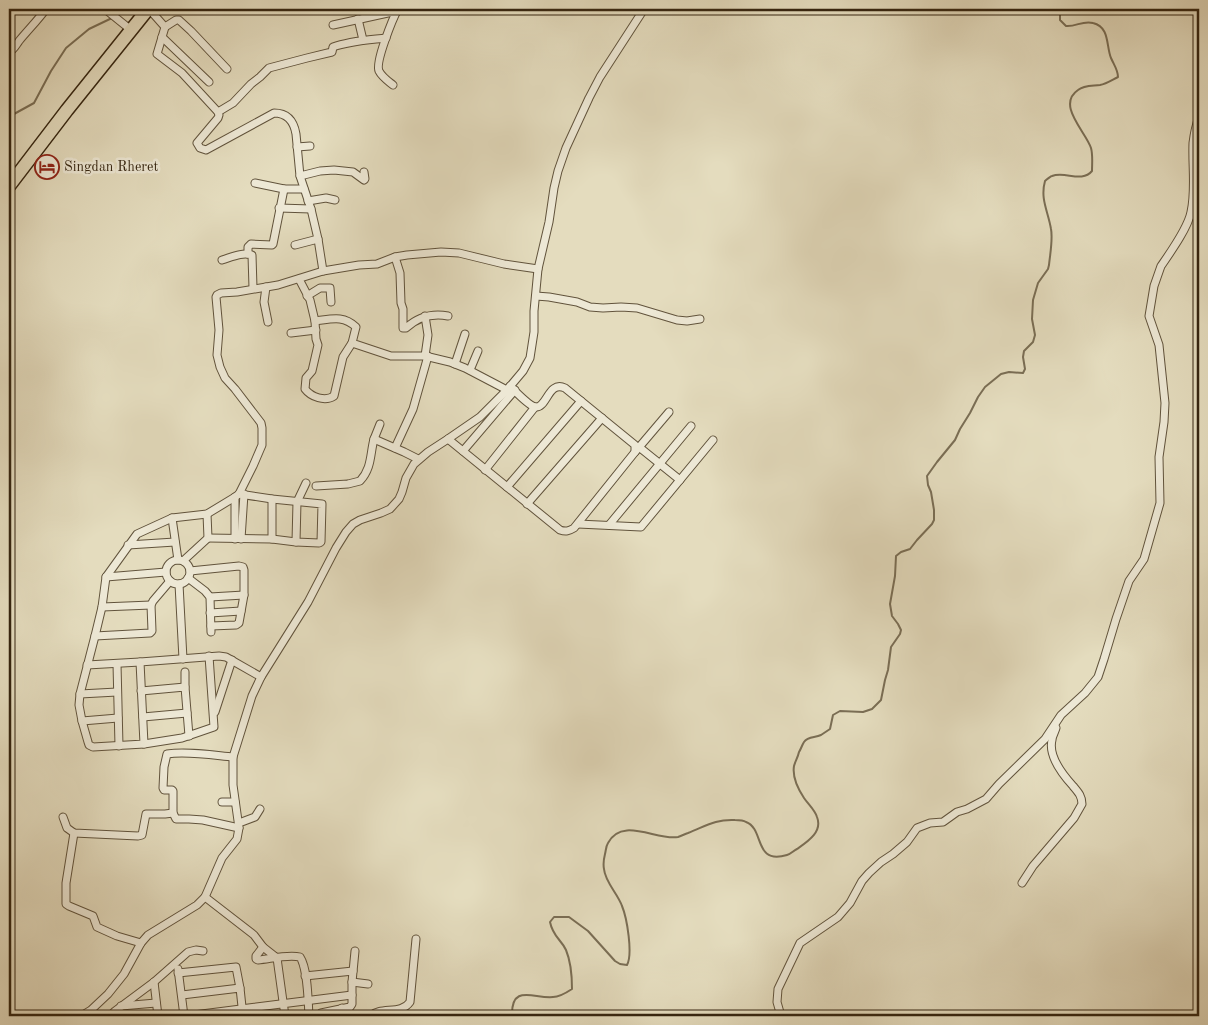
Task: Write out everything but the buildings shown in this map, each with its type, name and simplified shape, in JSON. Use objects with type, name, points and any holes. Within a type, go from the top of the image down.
[{"type":"highway","points":[[9,186],[126,26],[149,9]]},
{"type":"street","points":[[9,52],[12,51],[46,9]]},
{"type":"street","points":[[105,9],[126,26]]},
{"type":"street","points":[[149,9],[165,27]]},
{"type":"street","points":[[463,451],[511,388],[530,358],[534,332],[538,269],[558,171],[566,148],[600,77],[644,9]]},
{"type":"street","points":[[333,25],[358,19],[373,12],[397,10],[378,61],[379,71],[393,85]]},
{"type":"street","points":[[358,19],[363,40]]},
{"type":"street","points":[[227,69],[191,30],[179,20],[165,27],[157,52],[158,55],[182,73],[218,112],[218,118],[197,143],[200,148],[204,150],[209,148],[272,114],[278,113],[292,121],[295,128],[300,176],[311,209],[323,271]]},
{"type":"street","points":[[162,37],[209,82]]},
{"type":"street","points":[[218,112],[233,103],[269,68],[332,52],[333,47],[363,40],[386,38]]},
{"type":"street","points":[[781,1016],[777,1002],[778,989],[800,944],[838,917],[846,909],[862,881],[869,873],[906,842],[917,828],[930,823],[943,822],[957,812],[986,799],[1045,739],[1064,712],[1090,688],[1098,677],[1129,581],[1144,560],[1160,503],[1159,456],[1165,403],[1159,346],[1150,316],[1153,291],[1158,272],[1187,224],[1191,213],[1194,143],[1199,116]]},
{"type":"street","points":[[297,147],[310,146]]},
{"type":"street","points":[[300,176],[320,170],[331,170],[353,172],[364,180],[364,172]]},
{"type":"street","points":[[255,183],[284,189],[304,189]]},
{"type":"street","points":[[248,254],[248,247],[251,244],[273,244],[284,189]]},
{"type":"street","points":[[308,201],[326,198],[335,200]]},
{"type":"street","points":[[279,208],[311,209]]},
{"type":"street","points":[[295,245],[318,239]]},
{"type":"street","points":[[238,539],[239,495],[262,445],[262,428],[261,422],[225,378],[220,367],[216,355],[219,330],[217,295],[278,285],[323,271],[377,264],[395,257],[441,252],[538,269]]},
{"type":"street","points":[[222,260],[248,254]]},
{"type":"street","points":[[248,254],[252,256],[253,288]]},
{"type":"street","points":[[395,257],[400,272],[404,328],[415,320],[426,316],[448,316]]},
{"type":"street","points":[[299,279],[310,300],[318,345],[312,372],[306,378],[305,388],[311,395],[329,399],[334,396],[343,357],[352,343],[356,327],[349,321],[336,319],[315,321]]},
{"type":"street","points":[[266,287],[264,302],[268,322]]},
{"type":"street","points":[[307,296],[320,288],[330,288],[331,302]]},
{"type":"street","points":[[536,296],[577,302],[590,307],[620,306],[637,308],[677,320],[700,319]]},
{"type":"street","points":[[395,448],[413,409],[426,356],[428,335],[426,316]]},
{"type":"street","points":[[292,333],[316,330]]},
{"type":"street","points":[[455,364],[465,334]]},
{"type":"street","points":[[352,343],[391,356],[426,356],[455,364],[511,388],[535,407]]},
{"type":"street","points":[[470,370],[478,351]]},
{"type":"street","points":[[485,470],[535,407],[542,404],[553,389],[560,386],[632,442],[637,450],[660,464],[680,480]]},
{"type":"street","points":[[80,1016],[91,1010],[112,989],[124,974],[141,943],[152,933],[198,905],[205,897],[223,856],[237,840],[239,826],[233,785],[233,757],[252,696],[261,677],[308,602],[346,532],[353,524],[360,520],[390,509],[399,499],[406,478],[418,459],[480,416],[511,388]]},
{"type":"street","points":[[506,487],[581,401]]},
{"type":"street","points":[[448,439],[527,504],[565,532],[570,531],[578,524],[669,412]]},
{"type":"street","points":[[527,504],[602,418]]},
{"type":"street","points":[[316,486],[348,484],[360,481],[367,471],[374,439],[380,424]]},
{"type":"street","points":[[609,525],[691,426]]},
{"type":"street","points":[[374,439],[418,459]]},
{"type":"street","points":[[578,524],[641,527],[713,440]]},
{"type":"street","points":[[296,542],[297,502],[306,483]]},
{"type":"street","points":[[172,518],[175,542],[180,560],[188,565],[189,575],[210,597],[211,629],[239,624],[244,595],[244,570],[242,566],[189,575],[182,583],[178,584],[170,581],[167,577],[166,568],[169,564],[180,560],[208,538],[272,539],[318,544],[321,542],[323,506],[320,503],[239,495],[207,514],[172,518],[137,534],[106,577],[102,607],[80,694],[79,705],[89,745],[93,748],[144,744],[182,738],[214,727],[209,656]]},
{"type":"street","points":[[272,499],[272,539]]},
{"type":"street","points":[[207,514],[208,538]]},
{"type":"street","points":[[128,545],[175,542]]},
{"type":"street","points":[[106,577],[166,572]]},
{"type":"street","points":[[95,636],[150,633],[153,630],[151,605],[170,581]]},
{"type":"street","points":[[178,584],[182,659]]},
{"type":"street","points":[[210,597],[244,595]]},
{"type":"street","points":[[102,607],[151,605]]},
{"type":"street","points":[[210,613],[242,610]]},
{"type":"street","points":[[87,666],[219,656],[232,660],[261,677]]},
{"type":"street","points":[[214,715],[232,660]]},
{"type":"street","points":[[140,662],[144,744]]},
{"type":"street","points":[[117,664],[119,746]]},
{"type":"street","points":[[185,672],[189,736]]},
{"type":"street","points":[[141,691],[186,687]]},
{"type":"street","points":[[80,694],[117,692]]},
{"type":"street","points":[[1022,883],[1033,866],[1074,818],[1082,804],[1081,796],[1061,773],[1056,764],[1051,746],[1053,735],[1064,712]]},
{"type":"street","points":[[143,717],[187,713]]},
{"type":"street","points":[[82,721],[118,718]]},
{"type":"street","points":[[233,757],[189,754],[186,752],[167,754],[163,788],[164,790],[173,791],[172,813],[176,819],[203,820],[239,826],[255,817],[260,809]]},
{"type":"street","points":[[222,802],[235,802]]},
{"type":"street","points":[[63,817],[67,828],[74,833],[138,836],[142,835],[146,814],[172,813]]},
{"type":"street","points":[[74,833],[66,883],[66,904],[93,916],[97,927],[117,936],[141,943]]},
{"type":"street","points":[[205,897],[254,935],[263,948],[277,958],[285,1016]]},
{"type":"street","points":[[370,1016],[376,1012],[397,1010],[409,1005],[416,940]]},
{"type":"street","points":[[263,948],[256,956],[256,959],[300,957],[305,976],[309,1016]]},
{"type":"street","points":[[110,1016],[154,982],[188,952],[203,950]]},
{"type":"street","points":[[318,1016],[321,1013],[350,1007],[352,1004],[355,951]]},
{"type":"street","points":[[177,961],[185,1016],[243,1013],[283,1004],[352,995]]},
{"type":"street","points":[[178,973],[236,967],[243,1013]]},
{"type":"street","points":[[305,976],[353,971]]},
{"type":"street","points":[[154,982],[158,1016]]},
{"type":"street","points":[[352,982],[368,984]]},
{"type":"street","points":[[182,995],[240,988]]},
{"type":"street","points":[[121,1006],[156,1003]]},
{"type":"street","points":[[342,1008],[344,1016]]},
{"type":"waterway","points":[[116,15],[124,9]]},
{"type":"waterway","points":[[512,1016],[515,999],[520,996],[555,997],[572,989],[568,955],[553,931],[550,922],[554,917],[569,917],[588,931],[615,961],[627,965],[629,960],[629,936],[626,919],[620,901],[607,879],[604,867],[607,845],[614,835],[622,831],[631,830],[660,836],[678,837],[716,822],[740,820],[752,826],[764,851],[776,857],[791,853],[809,840],[816,832],[818,827],[816,814],[802,795],[795,779],[794,766],[799,752],[806,740],[821,735],[830,729],[833,715],[840,711],[863,712],[872,709],[881,700],[891,647],[901,630],[892,616],[890,604],[896,556],[910,549],[934,520],[934,510],[927,476],[955,440],[985,387],[1001,374],[1009,372],[1023,373],[1025,369],[1024,351],[1033,342],[1035,335],[1032,319],[1033,300],[1038,283],[1048,269],[1051,247],[1051,229],[1043,194],[1045,181],[1051,176],[1078,177],[1092,171],[1091,148],[1074,119],[1070,103],[1072,96],[1080,88],[1104,84],[1118,77],[1118,74],[1109,53],[1105,33],[1102,28],[1089,22],[1066,26],[1060,20],[1062,9]]},
{"type":"waterway","points":[[9,116],[34,103],[66,48],[89,29],[112,18]]},
{"type":"place","name":"Singdan Rheret","points":[[47,167]]}]
